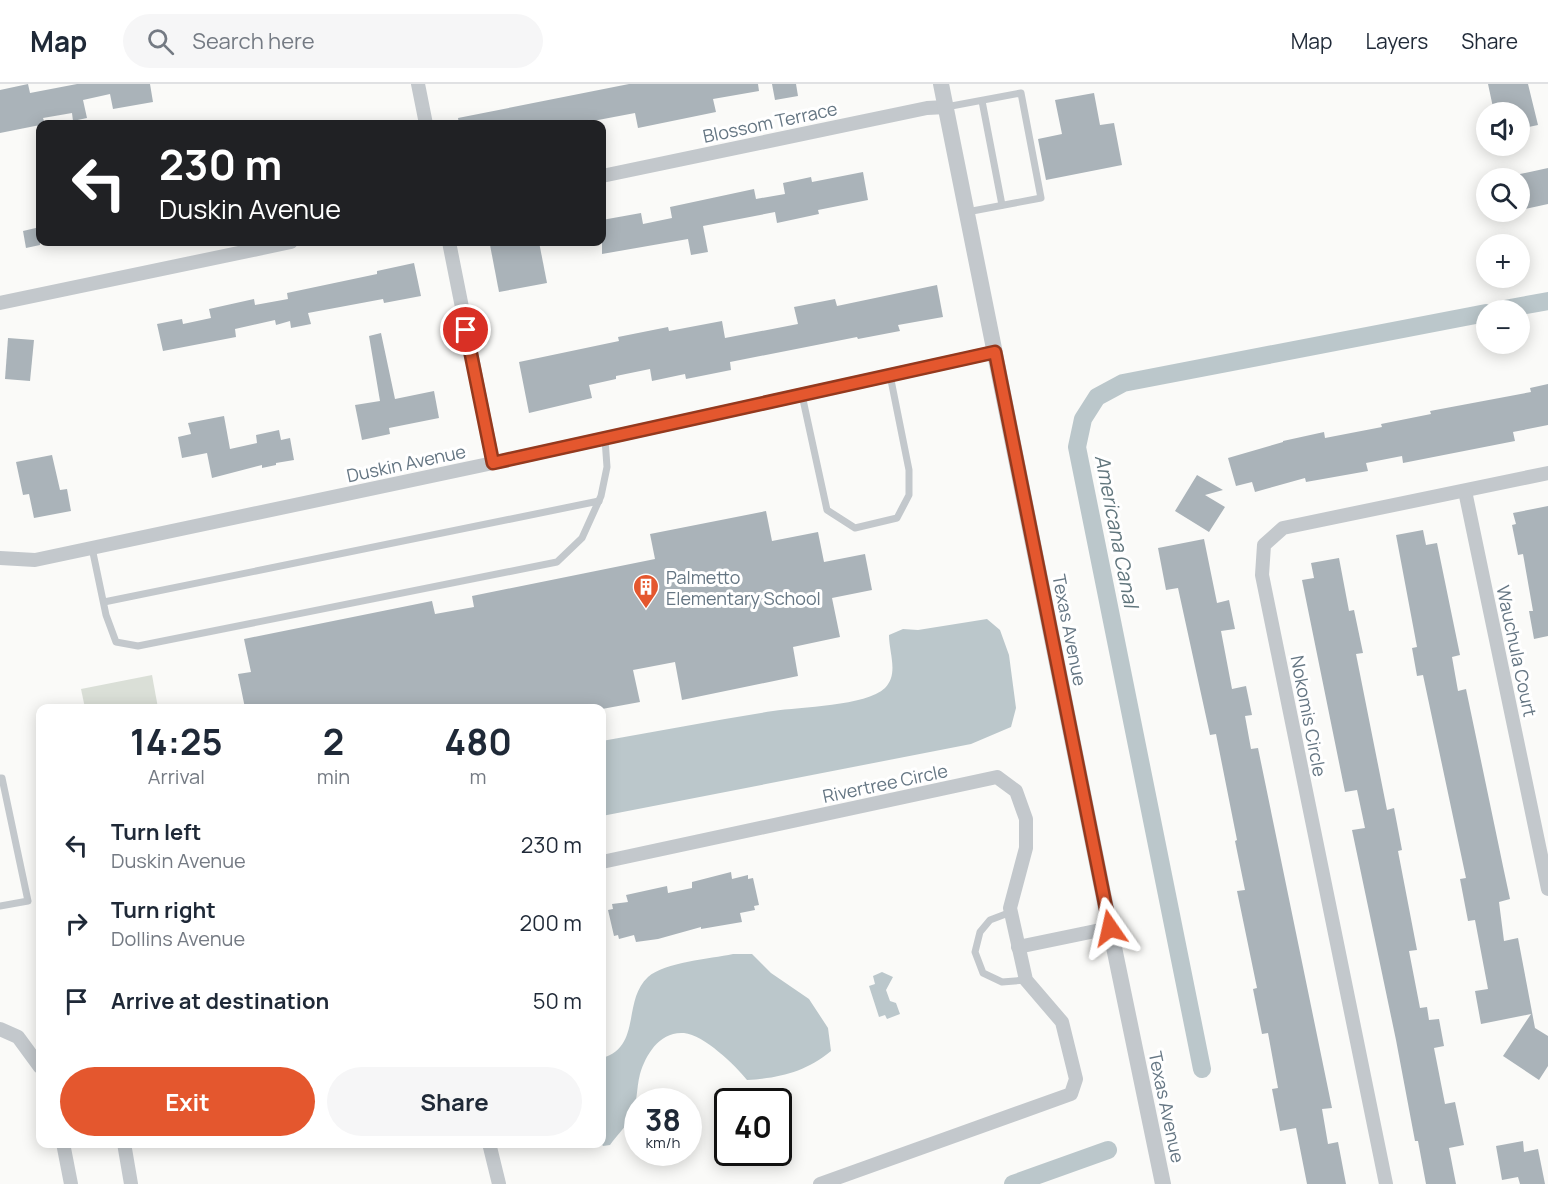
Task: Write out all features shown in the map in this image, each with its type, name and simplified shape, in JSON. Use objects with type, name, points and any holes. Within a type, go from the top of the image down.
[{"type":"street","points":[[418,84],[425,120]]},
{"type":"street","name":"Texas Avenue","points":[[941,84],[1163,1184]]},
{"type":"street","name":"Blossom Terrace","points":[[606,175],[927,108],[946,107]]},
{"type":"street","points":[[0,303],[272,246]]},
{"type":"street","points":[[450,246],[493,463]]},
{"type":"street","name":"Duskin Avenue","points":[[0,558],[35,560],[493,463],[995,352]]},
{"type":"street","name":"Nokomis Circle","points":[[1386,1184],[1262,575],[1264,545],[1283,528],[1548,473]]},
{"type":"street","name":"Wauchula Court","points":[[1465,491],[1548,889]]},
{"type":"street","name":"Rivertree Circle","points":[[606,861],[997,777],[1016,791],[1026,819],[1026,848],[1010,908],[1026,981],[1062,1022],[1076,1079],[1071,1094],[820,1184]]},
{"type":"street","points":[[1018,947],[1110,928]]},
{"type":"street","points":[[0,1029],[18,1037],[36,1062]]},
{"type":"street","points":[[64,1148],[71,1184]]},
{"type":"street","points":[[124,1148],[131,1184]]},
{"type":"street","points":[[490,1148],[499,1184]]},
{"type":"lane","points":[[946,107],[1021,93],[1041,198],[967,212]]},
{"type":"lane","points":[[982,101],[1002,205]]},
{"type":"lane","points":[[802,395],[827,510],[855,528],[897,518],[909,495],[909,470],[890,375]]},
{"type":"lane","points":[[92,548],[116,642],[138,646],[557,562],[582,538],[599,501],[607,467],[605,438]]},
{"type":"lane","points":[[104,602],[599,501]]},
{"type":"lane","points":[[0,778],[2,778],[28,901],[0,906]]},
{"type":"lane","points":[[1011,912],[990,920],[980,932],[975,952],[983,973],[1002,982],[1026,981]]},
{"type":"shaded area","points":[[987,619],[1000,630],[1009,655],[1016,708],[1011,727],[971,744],[606,815],[606,740],[752,714],[863,699],[885,688],[892,676],[889,635],[903,629],[918,630]]},
{"type":"shaded area","points":[[152,675],[157,704],[84,704],[81,689]]},
{"type":"shaded area","points":[[733,954],[752,954],[771,973],[809,999],[828,1028],[831,1051],[812,1064],[792,1073],[747,1080],[727,1059],[701,1039],[684,1033],[675,1033],[661,1040],[650,1052],[640,1074],[638,1088],[624,1088],[624,1128],[610,1145],[606,1146],[606,1056],[622,1044],[627,1034],[635,998],[640,987],[648,977],[665,968]]},
{"type":"shaded area","points":[[882,972],[893,977],[886,990],[890,1001],[896,1003],[900,1014],[887,1019],[885,1015],[879,1017],[869,986],[875,984],[873,976]]},
{"type":"building","points":[[28,84],[30,93],[77,84],[150,84],[153,102],[113,109],[110,94],[83,100],[87,118],[73,120],[72,113],[43,118],[44,120],[36,120],[36,126],[0,133],[0,90]]},
{"type":"building","points":[[629,84],[758,84],[759,91],[713,99],[716,112],[638,128],[635,113],[598,120],[458,120],[458,118]]},
{"type":"building","points":[[772,84],[796,84],[798,96],[775,100]]},
{"type":"building","points":[[1488,84],[1528,84],[1538,125],[1530,127],[1530,102],[1492,102]]},
{"type":"building","points":[[1094,93],[1100,125],[1114,123],[1122,165],[1046,180],[1038,139],[1062,134],[1055,100]]},
{"type":"building","points":[[1548,168],[1548,204],[1530,208],[1530,172]]},
{"type":"building","points":[[863,172],[868,200],[818,210],[819,214],[777,223],[775,212],[703,226],[708,252],[691,255],[688,239],[602,254],[602,246],[606,246],[606,219],[641,213],[643,224],[672,218],[670,207],[754,189],[756,199],[785,194],[783,183],[811,177],[812,182]]},
{"type":"building","points":[[36,228],[36,246],[26,248],[23,231]]},
{"type":"building","points":[[490,246],[540,246],[547,283],[499,292]]},
{"type":"building","points":[[414,263],[421,296],[384,303],[383,299],[308,313],[311,324],[291,328],[290,321],[276,325],[275,320],[235,329],[236,337],[163,351],[157,324],[182,319],[183,324],[211,318],[209,309],[254,299],[255,305],[288,299],[287,293],[377,274],[377,271]]},
{"type":"building","points":[[937,285],[943,317],[898,325],[900,331],[858,339],[857,337],[730,362],[731,370],[686,379],[685,374],[652,381],[650,369],[616,376],[616,379],[589,385],[592,398],[529,413],[519,362],[619,341],[618,337],[668,327],[669,331],[722,321],[725,338],[798,324],[794,307],[835,299],[837,306]]},
{"type":"building","points":[[381,333],[395,399],[434,391],[439,418],[389,428],[390,434],[362,440],[355,405],[380,401],[369,336]]},
{"type":"building","points":[[8,338],[34,340],[30,381],[5,379]]},
{"type":"building","points":[[1548,384],[1548,425],[1513,432],[1515,441],[1403,463],[1402,456],[1366,463],[1368,471],[1306,482],[1305,478],[1255,492],[1252,482],[1236,486],[1228,458],[1283,441],[1324,432],[1325,438],[1382,427],[1381,424],[1431,414],[1430,411],[1531,392],[1530,388]]},
{"type":"building","points":[[224,416],[230,449],[257,443],[256,435],[279,430],[281,440],[290,438],[294,460],[262,468],[262,465],[212,478],[207,453],[182,458],[178,437],[191,434],[188,423]]},
{"type":"building","points":[[52,455],[60,490],[67,489],[71,511],[34,518],[29,494],[23,495],[16,462]]},
{"type":"building","points":[[1197,475],[1223,490],[1205,495],[1225,507],[1209,532],[1175,511]]},
{"type":"building","points":[[1548,506],[1548,636],[1534,639],[1529,611],[1533,611],[1523,554],[1518,555],[1512,525],[1516,524],[1513,513]]},
{"type":"building","name":"Palmetto Elementary School","points":[[766,511],[772,541],[818,532],[824,562],[865,554],[872,590],[832,598],[840,637],[793,647],[798,676],[682,700],[675,662],[633,670],[640,702],[606,708],[606,704],[244,704],[238,674],[251,672],[244,639],[432,601],[435,614],[474,607],[472,596],[655,559],[650,534]]},
{"type":"building","points":[[1423,530],[1426,545],[1437,543],[1460,655],[1452,657],[1458,691],[1466,689],[1510,899],[1499,902],[1504,941],[1518,938],[1535,1028],[1548,1036],[1548,1066],[1539,1080],[1503,1056],[1531,1014],[1481,1024],[1475,991],[1488,989],[1475,920],[1468,921],[1460,879],[1466,878],[1423,675],[1417,676],[1412,648],[1417,647],[1396,535]]},
{"type":"building","points":[[1204,539],[1217,603],[1229,600],[1235,629],[1221,631],[1232,689],[1246,686],[1252,715],[1245,716],[1251,749],[1258,748],[1332,1108],[1322,1109],[1328,1144],[1338,1142],[1346,1184],[1307,1184],[1296,1128],[1280,1131],[1272,1089],[1278,1088],[1268,1033],[1262,1034],[1253,989],[1257,988],[1237,891],[1245,890],[1216,734],[1210,735],[1178,588],[1166,590],[1158,548]]},
{"type":"building","points":[[1339,558],[1349,611],[1354,610],[1363,653],[1356,654],[1387,810],[1394,808],[1402,850],[1398,851],[1417,950],[1409,951],[1420,1008],[1427,1007],[1429,1020],[1439,1019],[1444,1046],[1434,1048],[1445,1104],[1455,1102],[1464,1145],[1449,1148],[1456,1184],[1426,1184],[1418,1141],[1415,1141],[1352,830],[1365,828],[1357,790],[1345,792],[1302,580],[1314,578],[1311,563]]},
{"type":"building","points":[[731,872],[732,879],[748,875],[748,879],[753,878],[759,905],[754,906],[755,910],[740,913],[742,922],[701,929],[701,927],[658,939],[636,942],[634,935],[619,939],[618,935],[614,936],[608,910],[613,909],[612,904],[628,902],[626,895],[667,886],[668,893],[692,888],[692,882]]},
{"type":"building","points":[[1523,1141],[1524,1152],[1538,1149],[1545,1184],[1520,1184],[1518,1177],[1502,1180],[1496,1146]]},
{"type":"waterway","name":"Americana Canal","points":[[1530,304],[1548,301]]},
{"type":"waterway","name":"Americana Canal","points":[[1202,1069],[1077,447],[1083,419],[1097,397],[1123,383],[1476,315]]},
{"type":"waterway","points":[[1013,1184],[1108,1150]]},
{"type":"place","name":"Palmetto Elementary School","points":[[646,610]]},
{"type":"route","points":[[466,330],[493,463],[995,352],[1110,928]]}]
